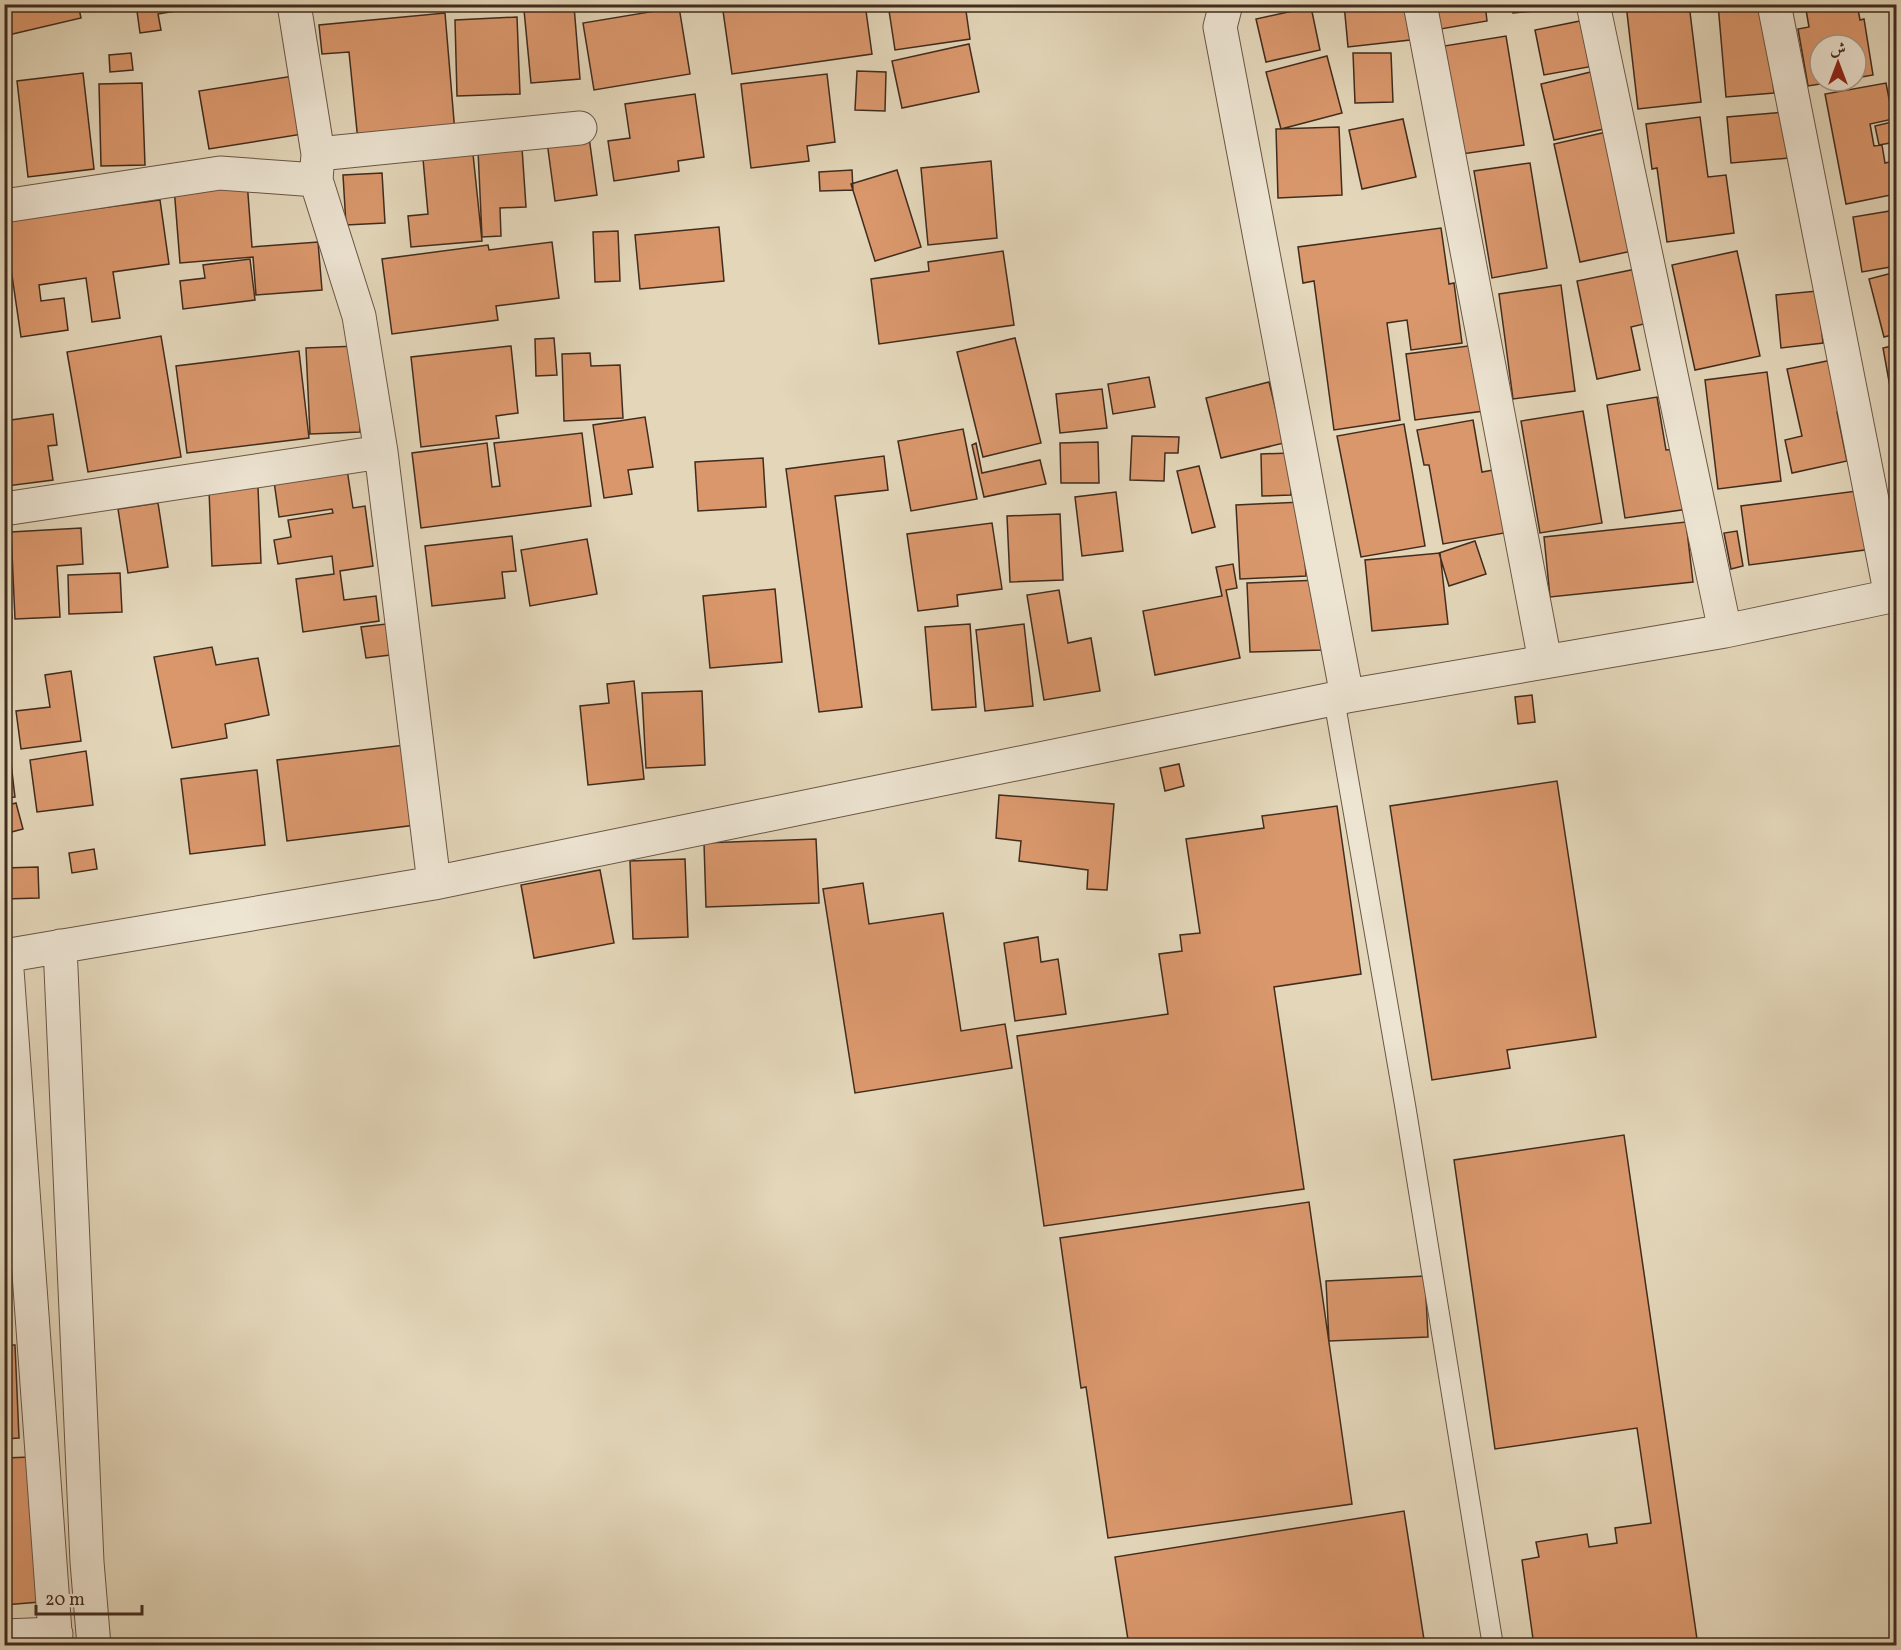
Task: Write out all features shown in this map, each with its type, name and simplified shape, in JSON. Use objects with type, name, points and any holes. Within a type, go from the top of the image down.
[{"type":"street","points":[[294,4],[317,167],[359,316],[381,452],[434,883]]},
{"type":"street","points":[[1226,4],[1220,27],[1340,698]]},
{"type":"street","points":[[1420,4],[1545,661]]},
{"type":"street","points":[[1593,4],[1725,631]]},
{"type":"street","points":[[4,1636],[56,1640],[5,956],[434,883],[1340,698],[1725,631],[1894,596],[1774,4]]},
{"type":"street","points":[[4,206],[220,173],[317,167],[579,128]]},
{"type":"street","points":[[4,509],[381,452]]},
{"type":"street","points":[[60,946],[87,1562],[94,1646]]},
{"type":"lane","points":[[1340,698],[1351,808],[1405,1105],[1493,1646]]},
{"type":"building","points":[[4,4],[78,4],[81,18],[4,36]]},
{"type":"building","points":[[136,4],[187,4],[188,9],[158,14],[161,30],[140,33]]},
{"type":"building","points":[[722,4],[865,4],[872,54],[732,74]]},
{"type":"building","points":[[888,4],[965,4],[970,39],[895,50]]},
{"type":"building","points":[[1344,4],[1406,4],[1410,40],[1348,47]]},
{"type":"building","points":[[1431,4],[1485,4],[1487,21],[1435,30]]},
{"type":"building","points":[[1512,4],[1575,4],[1575,7],[1513,13]]},
{"type":"building","points":[[1626,4],[1689,4],[1701,102],[1638,109]]},
{"type":"building","points":[[1718,4],[1766,4],[1774,93],[1726,97]]},
{"type":"building","points":[[1805,4],[1857,4],[1860,20],[1864,19],[1866,33],[1808,33],[1808,86],[1798,29],[1809,27]]},
{"type":"building","points":[[574,6],[580,79],[531,83],[524,10]]},
{"type":"building","points":[[679,7],[690,74],[594,90],[583,23]]},
{"type":"building","points":[[1311,7],[1320,50],[1266,62],[1256,19]]},
{"type":"building","points":[[445,13],[455,133],[358,141],[349,52],[322,54],[319,25]]},
{"type":"building","points":[[517,17],[520,94],[457,96],[455,20]]},
{"type":"building","points":[[1585,20],[1594,66],[1544,75],[1535,30]]},
{"type":"building","points":[[1506,36],[1524,145],[1462,154],[1444,46]]},
{"type":"building","points":[[969,44],[979,92],[902,108],[892,61]]},
{"type":"building","points":[[1868,44],[1873,75],[1868,76]]},
{"type":"building","points":[[131,53],[133,70],[110,72],[109,55]]},
{"type":"building","points":[[1353,53],[1391,53],[1393,102],[1355,103]]},
{"type":"building","points":[[1327,56],[1342,113],[1281,129],[1266,72]]},
{"type":"building","points":[[1599,70],[1613,127],[1554,140],[1541,84]]},
{"type":"building","points":[[857,71],[886,72],[885,111],[855,110]]},
{"type":"building","points":[[83,73],[94,169],[28,177],[17,81]]},
{"type":"building","points":[[827,74],[835,142],[807,146],[809,161],[751,168],[741,84]]},
{"type":"building","points":[[293,76],[303,134],[209,149],[199,91]]},
{"type":"building","points":[[142,83],[145,165],[101,166],[99,84]]},
{"type":"building","points":[[1886,83],[1893,119],[1870,124],[1874,146],[1882,145],[1885,163],[1894,161],[1896,194],[1846,204],[1825,94],[1868,93],[1868,86]]},
{"type":"building","points":[[695,94],[704,157],[678,161],[679,171],[614,181],[608,141],[630,138],[625,104]]},
{"type":"building","points":[[1785,112],[1789,158],[1731,163],[1727,117]]},
{"type":"building","points":[[1700,117],[1708,177],[1726,175],[1734,233],[1667,242],[1657,168],[1652,169],[1646,124]]},
{"type":"building","points":[[1403,119],[1416,177],[1362,189],[1349,130]]},
{"type":"building","points":[[1896,121],[1896,142],[1879,145],[1875,126]]},
{"type":"building","points":[[1339,127],[1342,195],[1278,198],[1276,129]]},
{"type":"building","points":[[1611,131],[1637,250],[1580,262],[1554,144]]},
{"type":"building","points":[[589,137],[597,195],[555,201],[547,142]]},
{"type":"building","points":[[522,148],[526,207],[500,208],[501,236],[482,237],[478,150]]},
{"type":"building","points":[[473,154],[482,241],[411,247],[408,216],[428,214],[423,159]]},
{"type":"building","points":[[991,161],[997,238],[928,245],[921,168]]},
{"type":"building","points":[[1530,163],[1547,268],[1492,278],[1474,171]]},
{"type":"building","points":[[852,170],[853,190],[820,191],[819,172]]},
{"type":"building","points":[[897,170],[921,247],[875,261],[851,184]]},
{"type":"building","points":[[382,173],[385,223],[346,225],[343,175]]},
{"type":"building","points":[[247,181],[252,247],[318,242],[322,290],[256,295],[253,257],[180,263],[174,187]]},
{"type":"building","points":[[160,200],[169,264],[113,272],[120,318],[92,322],[86,278],[39,285],[41,301],[64,298],[68,330],[21,337],[4,221]]},
{"type":"building","points":[[1896,210],[1896,266],[1862,272],[1853,217]]},
{"type":"building","points":[[719,227],[724,281],[640,289],[635,235]]},
{"type":"building","points":[[1441,228],[1449,284],[1454,283],[1462,343],[1411,350],[1407,320],[1387,323],[1400,420],[1334,430],[1314,281],[1303,283],[1298,247]]},
{"type":"building","points":[[618,231],[620,281],[595,282],[593,232]]},
{"type":"building","points":[[552,242],[559,298],[496,306],[498,320],[392,334],[382,259],[488,245],[489,250]]},
{"type":"building","points":[[1003,251],[1014,325],[879,344],[871,279],[929,271],[928,262]]},
{"type":"building","points":[[1737,251],[1760,356],[1695,370],[1672,265]]},
{"type":"building","points":[[250,259],[255,300],[183,309],[180,281],[205,278],[203,265]]},
{"type":"building","points":[[1641,268],[1652,322],[1631,327],[1640,370],[1597,379],[1577,281]]},
{"type":"building","points":[[1896,272],[1896,334],[1884,337],[1869,279]]},
{"type":"building","points":[[1561,285],[1575,391],[1513,399],[1499,294]]},
{"type":"building","points":[[1817,291],[1823,343],[1781,348],[1776,295]]},
{"type":"building","points":[[161,336],[181,457],[88,472],[67,352]]},
{"type":"building","points":[[554,338],[557,375],[536,376],[535,339]]},
{"type":"building","points":[[1015,338],[1041,443],[983,457],[957,352]]},
{"type":"building","points":[[1476,345],[1484,411],[1415,420],[1406,354]]},
{"type":"building","points":[[1896,345],[1896,420],[1883,348]]},
{"type":"building","points":[[358,346],[360,432],[310,434],[306,348]]},
{"type":"building","points":[[511,346],[518,413],[496,416],[499,438],[421,447],[411,357]]},
{"type":"building","points":[[299,351],[309,438],[187,453],[176,366]]},
{"type":"building","points":[[590,353],[591,366],[620,365],[623,418],[564,421],[562,354]]},
{"type":"building","points":[[1842,358],[1853,409],[1837,412],[1847,461],[1792,473],[1785,440],[1802,436],[1787,369]]},
{"type":"building","points":[[1767,372],[1781,481],[1718,489],[1705,380]]},
{"type":"building","points":[[1149,377],[1155,407],[1113,414],[1108,384]]},
{"type":"building","points":[[1269,382],[1284,443],[1221,458],[1206,398]]},
{"type":"building","points":[[1102,389],[1107,428],[1060,433],[1056,394]]},
{"type":"building","points":[[1657,397],[1666,450],[1678,449],[1688,509],[1625,518],[1607,405]]},
{"type":"building","points":[[1583,411],[1602,523],[1540,533],[1521,421]]},
{"type":"building","points":[[53,414],[57,445],[48,446],[53,480],[7,486],[4,421]]},
{"type":"building","points":[[645,417],[653,467],[628,470],[632,494],[604,498],[593,425]]},
{"type":"building","points":[[1473,420],[1482,472],[1498,469],[1510,532],[1443,544],[1429,465],[1424,465],[1417,430]]},
{"type":"building","points":[[1404,424],[1425,546],[1361,557],[1337,436]]},
{"type":"building","points":[[963,429],[977,499],[911,511],[898,441]]},
{"type":"building","points":[[582,433],[591,506],[421,528],[412,453],[487,443],[492,487],[500,486],[494,443]]},
{"type":"building","points":[[1132,436],[1179,437],[1178,453],[1165,453],[1164,481],[1130,480]]},
{"type":"building","points":[[1098,442],[1099,483],[1061,483],[1060,443]]},
{"type":"building","points":[[976,443],[982,473],[1040,460],[1046,484],[984,497],[972,445]]},
{"type":"building","points":[[1290,453],[1291,495],[1262,496],[1261,454]]},
{"type":"building","points":[[884,456],[888,490],[835,496],[862,707],[819,712],[786,469]]},
{"type":"building","points":[[763,458],[766,507],[698,511],[695,462]]},
{"type":"building","points":[[346,463],[353,508],[365,506],[373,566],[340,571],[344,600],[376,596],[379,621],[303,632],[296,579],[334,574],[332,556],[278,564],[274,540],[291,537],[288,520],[333,513],[332,509],[279,517],[273,474]]},
{"type":"building","points":[[1199,466],[1215,527],[1192,533],[1177,471]]},
{"type":"building","points":[[258,487],[261,563],[212,566],[209,490]]},
{"type":"building","points":[[1872,489],[1880,548],[1749,565],[1741,506]]},
{"type":"building","points":[[1116,492],[1123,551],[1082,556],[1075,497]]},
{"type":"building","points":[[1302,502],[1306,576],[1240,579],[1236,505]]},
{"type":"building","points":[[158,503],[168,567],[128,573],[118,509]]},
{"type":"building","points":[[1060,514],[1063,580],[1010,582],[1007,516]]},
{"type":"building","points":[[1686,522],[1693,582],[1550,597],[1544,537]]},
{"type":"building","points":[[992,523],[1002,589],[957,595],[958,606],[918,611],[907,534]]},
{"type":"building","points":[[81,528],[83,564],[57,566],[60,617],[15,619],[11,532]]},
{"type":"building","points":[[1737,531],[1743,566],[1731,569],[1724,533]]},
{"type":"building","points":[[512,536],[516,571],[502,572],[505,598],[432,606],[425,546]]},
{"type":"building","points":[[587,539],[597,594],[530,606],[521,550]]},
{"type":"building","points":[[1475,541],[1486,574],[1449,586],[1439,553]]},
{"type":"building","points":[[1440,553],[1448,624],[1372,631],[1365,560]]},
{"type":"building","points":[[4,559],[12,618],[4,619]]},
{"type":"building","points":[[1233,564],[1237,588],[1226,590],[1240,658],[1155,675],[1143,611],[1222,596],[1216,567]]},
{"type":"building","points":[[120,573],[122,612],[69,614],[68,575]]},
{"type":"building","points":[[1320,580],[1323,650],[1250,652],[1247,583]]},
{"type":"building","points":[[775,589],[782,662],[710,668],[703,596]]},
{"type":"building","points":[[1059,590],[1068,643],[1091,638],[1100,691],[1044,700],[1027,595]]},
{"type":"building","points":[[386,624],[390,655],[366,658],[361,627]]},
{"type":"building","points":[[970,624],[976,707],[932,710],[925,627]]},
{"type":"building","points":[[1024,624],[1033,706],[985,711],[976,630]]},
{"type":"building","points":[[212,647],[216,665],[258,658],[269,715],[225,724],[227,738],[172,748],[154,657]]},
{"type":"building","points":[[71,671],[81,741],[21,749],[16,711],[50,707],[45,675]]},
{"type":"building","points":[[634,681],[644,779],[588,785],[580,706],[609,703],[607,684]]},
{"type":"building","points":[[702,691],[705,765],[646,768],[642,693]]},
{"type":"building","points":[[1532,695],[1535,722],[1518,724],[1515,697]]},
{"type":"building","points":[[414,744],[424,824],[287,841],[277,760]]},
{"type":"building","points":[[86,751],[93,805],[37,812],[30,760]]},
{"type":"building","points":[[10,755],[15,797],[4,798],[4,756]]},
{"type":"building","points":[[1179,764],[1184,786],[1165,791],[1160,768]]},
{"type":"building","points":[[257,770],[265,845],[190,854],[181,779]]},
{"type":"building","points":[[1557,781],[1596,1037],[1507,1050],[1510,1068],[1432,1080],[1390,806]]},
{"type":"building","points":[[999,795],[1114,804],[1107,890],[1087,889],[1088,870],[1019,861],[1021,841],[996,838]]},
{"type":"building","points":[[16,803],[23,829],[4,834],[4,806]]},
{"type":"building","points":[[1337,806],[1361,974],[1274,987],[1304,1189],[1044,1226],[1017,1036],[1168,1014],[1159,954],[1182,951],[1180,935],[1200,933],[1186,839],[1264,828],[1262,816]]},
{"type":"building","points":[[816,839],[819,903],[706,907],[704,843]]},
{"type":"building","points":[[94,849],[97,869],[72,873],[69,853]]},
{"type":"building","points":[[685,859],[688,937],[633,939],[630,861]]},
{"type":"building","points":[[38,867],[39,898],[4,899],[4,868]]},
{"type":"building","points":[[600,870],[614,943],[534,958],[521,885]]},
{"type":"building","points":[[863,883],[869,924],[943,913],[961,1031],[1005,1024],[1012,1068],[855,1093],[823,889]]},
{"type":"building","points":[[1038,937],[1041,962],[1058,959],[1066,1014],[1015,1021],[1004,943]]},
{"type":"building","points":[[1624,1135],[1698,1646],[1534,1646],[1522,1560],[1539,1557],[1536,1542],[1587,1534],[1589,1547],[1617,1543],[1615,1528],[1651,1523],[1637,1428],[1495,1449],[1454,1160]]},
{"type":"building","points":[[1309,1202],[1352,1504],[1108,1538],[1086,1387],[1081,1388],[1060,1238]]},
{"type":"building","points":[[1425,1276],[1428,1337],[1329,1341],[1326,1281]]},
{"type":"building","points":[[4,1345],[15,1345],[19,1438],[4,1439]]},
{"type":"building","points":[[31,1457],[40,1602],[4,1605],[4,1458]]},
{"type":"building","points":[[1404,1511],[1425,1646],[1129,1646],[1115,1557]]}]
